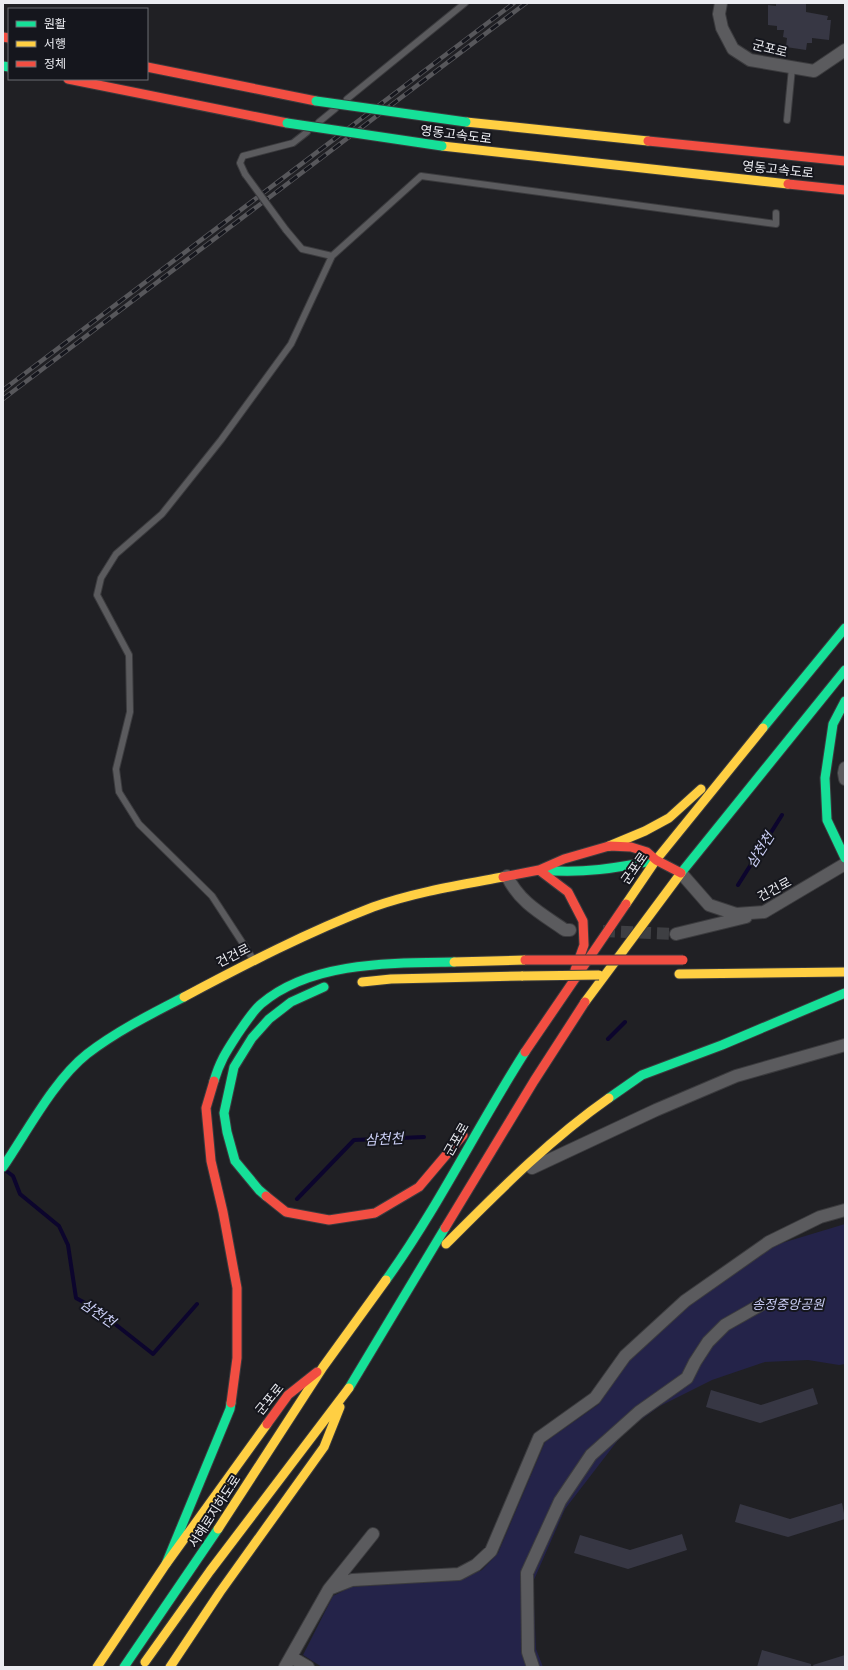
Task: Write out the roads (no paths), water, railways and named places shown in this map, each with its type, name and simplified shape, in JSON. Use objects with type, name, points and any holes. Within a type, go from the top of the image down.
[{"type":"main road","name":"영동고속도로","points":[[148,67],[316,101],[466,122],[845,161]]},
{"type":"main road","name":"영동고속도로","points":[[73,80],[287,123],[442,146],[845,190]]},
{"type":"main road","name":"군포로","points":[[96,1667],[166,1564],[288,1395],[323,1367],[405,1253],[501,1090],[570,984],[656,860],[845,628]]},
{"type":"main road","points":[[142,1667],[210,1571],[346,1393],[534,1081],[589,996],[681,873],[845,670]]},
{"type":"main road","points":[[845,701],[833,724],[825,778],[827,820],[845,860]]},
{"type":"main road","points":[[609,846],[645,831],[669,818],[702,788],[713,791]]},
{"type":"main road","name":"건건로","points":[[6,1163],[58,1085],[86,1055],[126,1027],[253,961],[374,907],[431,891],[539,870],[570,857],[609,846],[631,847],[647,852],[656,860],[681,873]]},
{"type":"main road","name":"건건로","points":[[539,870],[559,872],[632,866],[656,860]]},
{"type":"main road","points":[[539,870],[568,892],[583,922],[584,944],[570,984]]},
{"type":"main road","points":[[166,1564],[230,1409],[237,1358],[237,1288],[223,1212],[210,1161],[206,1108],[220,1061],[241,1029],[261,1004],[289,986],[323,973],[392,963],[525,960],[687,960]]},
{"type":"main road","points":[[675,974],[845,972]]},
{"type":"main road","points":[[355,983],[391,979],[617,975]]},
{"type":"main road","points":[[333,986],[326,986],[291,1002],[269,1019],[252,1038],[234,1067],[224,1113],[227,1132],[235,1161],[259,1190],[286,1212],[329,1220],[375,1213],[419,1187],[501,1090]]},
{"type":"main road","points":[[421,1269],[514,1176],[586,1114],[642,1075],[722,1045],[845,993]]},
{"type":"main road","name":"서해로지하도로","points":[[124,1667],[197,1562],[323,1367]]},
{"type":"main road","points":[[170,1667],[220,1592],[324,1447],[346,1393]]},
{"type":"street","name":"군포로","points":[[720,3],[719,14],[722,28],[733,49],[750,60],[814,71],[845,50]]},
{"type":"street","points":[[845,768],[845,779]]},
{"type":"street","name":"건건로","points":[[681,873],[709,905],[736,914],[764,912],[845,860]]},
{"type":"street","points":[[507,876],[512,887],[527,905],[565,930],[570,930]]},
{"type":"street","points":[[676,934],[764,912]]},
{"type":"street","points":[[514,1176],[656,1110],[736,1076],[845,1045]]},
{"type":"street","points":[[329,1589],[352,1580],[459,1574],[476,1566],[491,1551],[540,1438],[595,1398],[625,1356],[685,1301],[769,1242],[820,1217],[845,1210]]},
{"type":"street","points":[[533,1667],[528,1652],[527,1573],[560,1501],[591,1455],[639,1412],[687,1378],[708,1342],[726,1325],[762,1304]]},
{"type":"street","points":[[308,1667],[288,1662],[329,1589],[373,1534]]},
{"type":"lane","points":[[332,256],[302,249],[286,230],[245,174],[240,163],[243,156],[293,143],[465,3]]},
{"type":"lane","points":[[787,120],[792,68]]},
{"type":"lane","points":[[253,961],[212,896],[139,824],[118,792],[116,769],[130,712],[129,655],[97,594],[101,578],[116,554],[162,514],[221,440],[291,344],[332,256],[421,176],[776,224],[776,213]]},
{"type":"waterway","name":"삼천천","points":[[738,885],[782,815]]},
{"type":"waterway","name":"삼천천","points":[[608,1039],[625,1022]]},
{"type":"waterway","name":"삼천천","points":[[297,1199],[354,1140],[424,1137]]},
{"type":"waterway","name":"삼천천","points":[[5,1170],[13,1176],[20,1194],[59,1226],[68,1245],[76,1298],[96,1309],[153,1354],[197,1304]]},
{"type":"tunnel","points":[[603,931],[676,934]]},
{"type":"railway","points":[[3,390],[514,3]]},
{"type":"railway","points":[[3,399],[526,3]]},
{"type":"park label","name":"송정중앙공원","points":[[788,1304]]}]
